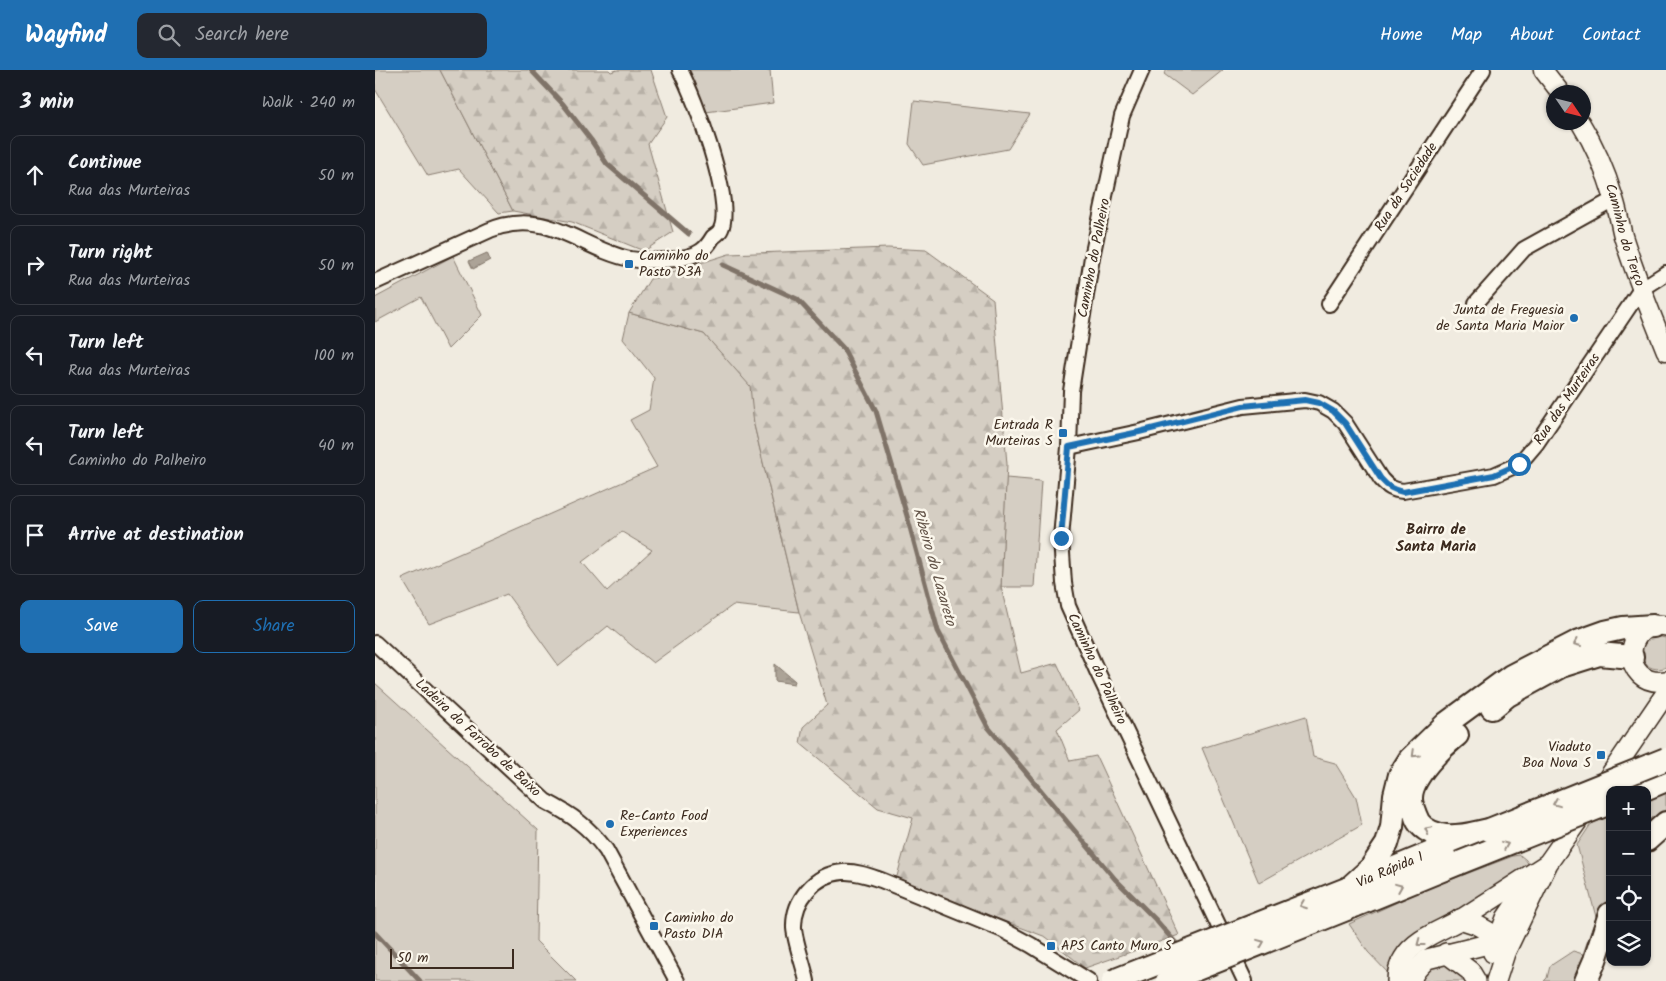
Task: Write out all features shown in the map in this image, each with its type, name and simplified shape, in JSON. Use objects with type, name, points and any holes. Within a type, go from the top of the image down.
[{"type":"highway","points":[[1659,626],[1623,628],[1605,632],[1577,642],[1511,676],[1447,723],[1410,759],[1400,775],[1403,796],[1421,826],[1429,832],[1441,836],[1465,837],[1489,830],[1666,758]]},
{"type":"highway","points":[[1351,896],[1387,844],[1403,796],[1419,774],[1448,742],[1508,695],[1561,666],[1599,654],[1626,656]]},
{"type":"highway","points":[[1651,786],[1666,780]]},
{"type":"highway","name":"Via Rápida 1","points":[[1113,981],[1351,896],[1459,863],[1606,805]]},
{"type":"highway","points":[[1651,836],[1666,823]]},
{"type":"highway","name":"Via Rápida 1","points":[[1167,981],[1351,896],[1465,837]]},
{"type":"highway","points":[[1586,981],[1608,921]]},
{"type":"highway","points":[[1595,960],[1600,973],[1606,981]]},
{"type":"main road","points":[[1650,719],[1657,680],[1639,673],[1626,656],[1632,649],[1639,634],[1659,626]]},
{"type":"main road","points":[[1488,981],[1506,918],[1548,863],[1650,719],[1666,693]]},
{"type":"main road","points":[[1397,981],[1403,958],[1415,946],[1435,932],[1460,920],[1548,863]]},
{"type":"main road","points":[[1412,981],[1412,976],[1427,959],[1445,953],[1500,943],[1517,926],[1548,863]]},
{"type":"main road","points":[[1460,920],[1475,924],[1500,943]]},
{"type":"main road","points":[[1496,981],[1500,943]]},
{"type":"main road","points":[[1445,953],[1470,972],[1477,981]]},
{"type":"street","points":[[375,282],[490,230],[509,224],[544,226],[563,231],[613,254],[648,261],[669,259],[701,252],[721,229],[725,210],[709,143],[689,87],[680,70]]},
{"type":"street","name":"Caminho do Palheiro","points":[[1142,70],[1122,116],[1092,257],[1071,391],[1069,447],[1061,538],[1064,583],[1068,606],[1245,981]]},
{"type":"street","name":"Rua da Sociedade","points":[[1329,304],[1483,70]]},
{"type":"street","points":[[1543,70],[1555,85]]},
{"type":"street","name":"Caminho do Terço","points":[[1585,130],[1592,141],[1614,199],[1623,237],[1641,289],[1666,351]]},
{"type":"street","points":[[1476,303],[1524,249],[1614,199]]},
{"type":"street","name":"Rua das Murteiras","points":[[1069,447],[1243,406],[1305,400],[1319,403],[1333,411],[1345,423],[1381,479],[1394,490],[1403,492],[1494,475],[1519,464],[1536,444],[1641,289],[1666,273]]},
{"type":"street","name":"Ladeira do Farrobo de Baixo","points":[[375,643],[545,801],[572,815],[598,839],[606,850],[677,981]]},
{"type":"street","points":[[807,981],[794,928],[800,902],[814,883],[826,876],[845,872],[862,874],[905,889],[1003,930],[1089,981]]},
{"type":"green space","points":[[375,70],[440,70],[513,211],[499,213],[459,169],[428,176],[375,89]]},
{"type":"green space","points":[[440,70],[609,70],[611,72],[617,70],[651,70],[667,117],[648,144],[673,232],[644,251],[572,222],[513,211]]},
{"type":"green space","points":[[686,70],[770,70],[773,103],[706,112]]},
{"type":"green space","points":[[1167,70],[1223,70],[1192,95],[1164,74]]},
{"type":"green space","points":[[914,101],[1030,114],[1008,149],[923,165],[909,144]]},
{"type":"green space","points":[[888,248],[926,250],[993,299],[1007,464],[1001,587],[1021,673],[1057,663],[1079,710],[1057,729],[1070,761],[1096,756],[1179,935],[1085,968],[1046,937],[896,880],[913,818],[878,808],[800,743],[803,727],[827,705],[799,612],[754,425],[750,386],[704,334],[629,313],[650,279],[729,254]]},
{"type":"green space","points":[[453,256],[482,315],[448,349],[421,297],[375,322],[375,298]]},
{"type":"green space","points":[[629,313],[704,334],[751,386],[754,425],[799,612],[733,605],[653,663],[608,626],[559,666],[507,594],[429,624],[402,579],[657,467],[630,420],[649,410],[654,378],[623,339]],"holes":[[[622,532],[652,550],[607,591],[582,562]]]},
{"type":"green space","points":[[1006,478],[1041,481],[1034,587],[1001,587]]},
{"type":"green space","points":[[1654,636],[1666,638],[1666,667],[1664,668],[1656,669],[1650,667],[1642,658],[1643,646],[1647,640]]},
{"type":"green space","points":[[375,683],[538,830],[536,941],[576,981],[375,981]]},
{"type":"green space","points":[[1306,716],[1313,757],[1335,763],[1356,797],[1362,825],[1259,883],[1202,748]]},
{"type":"green space","points":[[1666,791],[1666,814],[1651,827],[1651,797]]},
{"type":"green space","points":[[1606,818],[1606,904],[1578,981],[1544,981],[1547,978],[1550,966],[1573,951],[1583,954],[1596,917],[1577,845],[1591,824]]},
{"type":"green space","points":[[1520,855],[1530,867],[1527,872],[1425,927],[1405,946],[1390,966],[1389,974],[1368,952],[1349,924],[1424,890]]},
{"type":"green space","points":[[1436,964],[1453,966],[1470,981],[1419,981],[1421,975]]},
{"type":"water","points":[[487,253],[490,260],[473,269],[469,261]]},
{"type":"water","points":[[775,664],[795,681],[794,684],[775,681]]},
{"type":"waterway","name":"Ribeiro do Lazareto","points":[[531,70],[563,104],[607,164],[689,234]]},
{"type":"waterway","name":"Ribeiro do Lazareto","points":[[723,265],[797,299],[843,348],[876,411],[938,631],[988,727],[1115,879],[1155,919],[1180,948]]},
{"type":"waterway","name":"Ribeiro do Lazareto","points":[[375,933],[420,981]]},
{"type":"place","name":"Caminho do Pasto D3A","points":[[629,264]]},
{"type":"place","name":"Junta de Freguesia de Santa Maria Maior","points":[[1574,318]]},
{"type":"place","name":"Entrada R Murteiras S","points":[[1063,433]]},
{"type":"place","name":"Viaduto Boa Nova S","points":[[1601,755]]},
{"type":"place","name":"Re-Canto Food Experiences","points":[[610,824]]},
{"type":"place","name":"Caminho do Pasto D1A","points":[[654,926]]},
{"type":"place","name":"APS Canto Muro S","points":[[1051,946]]},
{"type":"district","name":"Bairro de Santa Maria","points":[[1436,538]]},
{"type":"route","points":[[1061,538],[1069,447],[1243,406],[1305,400],[1319,403],[1333,411],[1345,423],[1387,486],[1403,492],[1494,475],[1519,464]]}]
